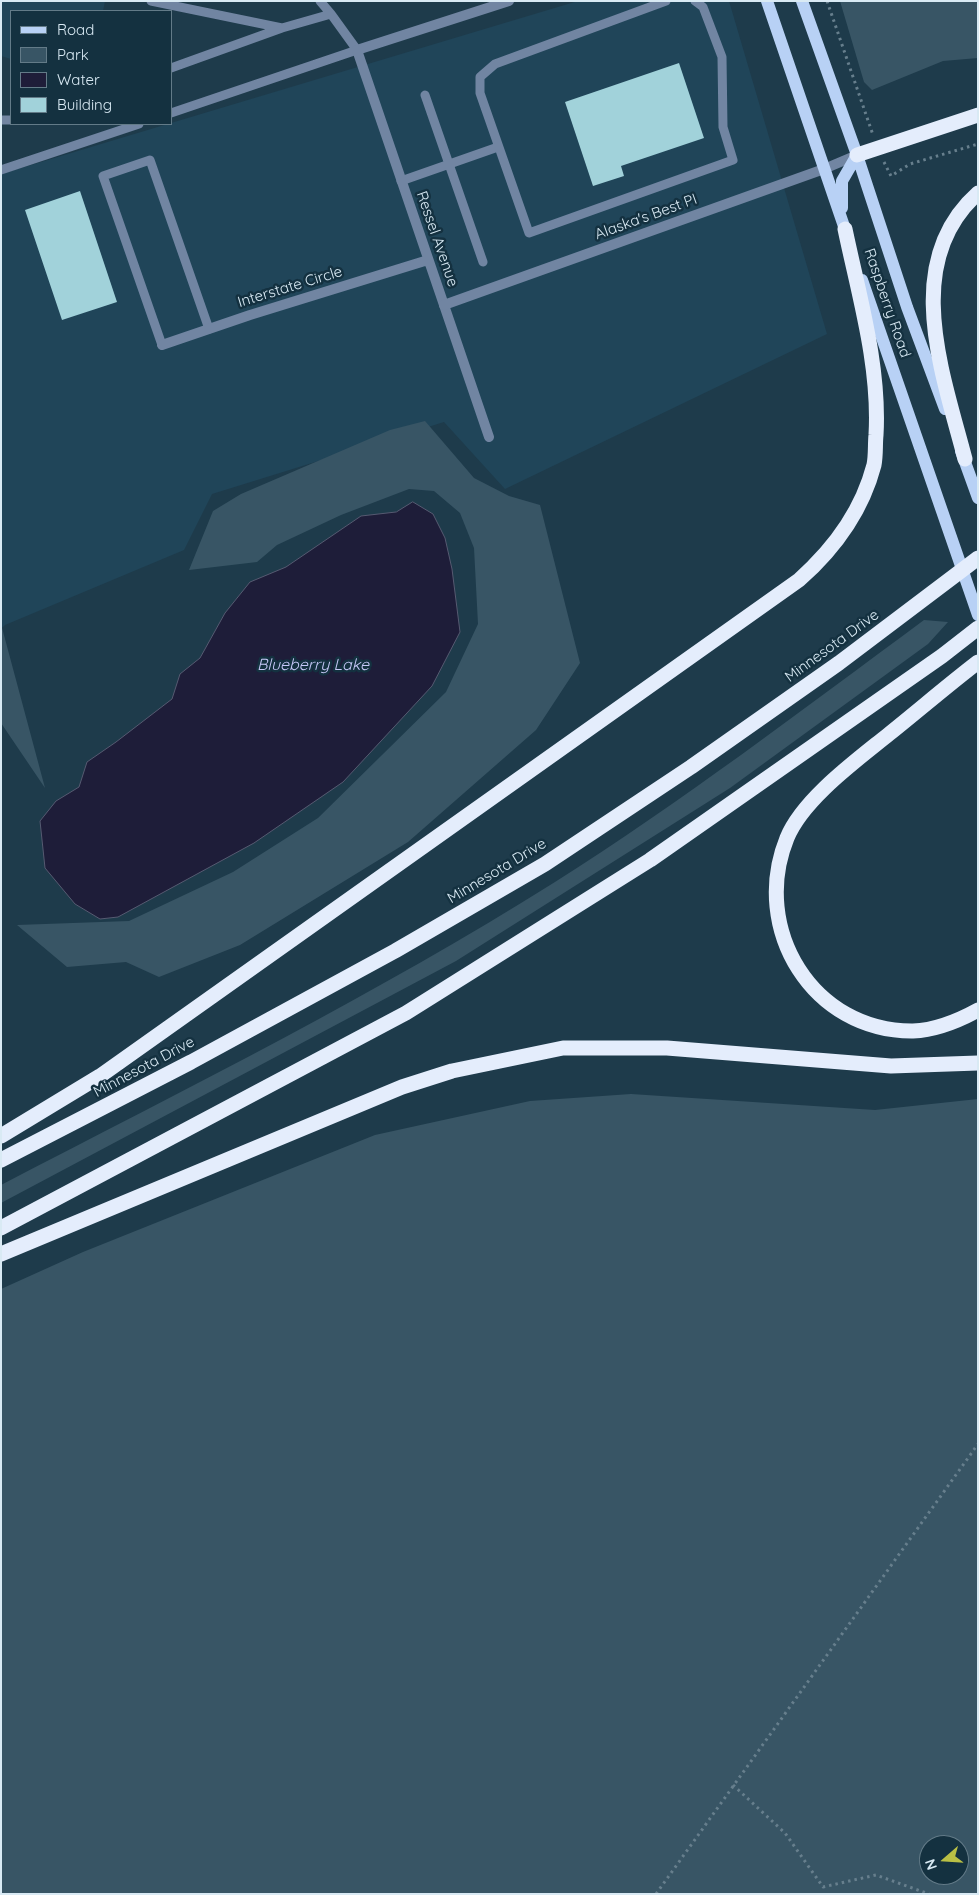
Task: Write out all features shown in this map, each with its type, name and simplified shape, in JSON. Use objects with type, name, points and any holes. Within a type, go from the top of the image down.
[{"type":"highway","points":[[857,155],[978,115]]},
{"type":"highway","points":[[964,459],[934,330],[932,305],[934,278],[942,246],[960,211],[978,192]]},
{"type":"highway","points":[[1,1136],[100,1076],[798,580],[822,560],[840,538],[866,490],[874,463],[877,424],[875,383],[845,229]]},
{"type":"highway","name":"Minnesota Drive","points":[[1,1160],[191,1062],[395,951],[545,864],[732,739],[933,594],[978,558]]},
{"type":"highway","points":[[1,1228],[406,1013],[650,860],[942,656],[978,628]]},
{"type":"highway","points":[[978,662],[839,776],[799,816],[787,838],[778,867],[778,915],[782,938],[802,975],[815,990],[836,1008],[853,1018],[893,1030],[915,1031],[939,1027],[978,1010]]},
{"type":"highway","points":[[1,1254],[402,1087],[452,1071],[530,1054],[563,1048],[667,1048],[891,1066],[978,1062]]},
{"type":"main road","name":"Raspberry Road","points":[[767,1],[978,615]]},
{"type":"main road","name":"Raspberry Road","points":[[802,1],[857,155],[907,307],[978,498]]},
{"type":"main road","points":[[845,229],[842,181],[857,155]]},
{"type":"street","points":[[357,50],[509,1]]},
{"type":"street","name":"Ressel Avenue","points":[[357,50],[489,437]]},
{"type":"street","name":"Alaska's Best PI","points":[[444,305],[824,169],[857,155]]},
{"type":"street","name":"Interstate Circle","points":[[162,345],[428,260]]},
{"type":"lane","points":[[151,1],[282,28]]},
{"type":"lane","points":[[172,113],[357,50],[320,1]]},
{"type":"lane","points":[[666,1],[495,64],[480,77],[480,93],[529,233],[733,160],[723,127],[722,57],[703,7],[695,1]]},
{"type":"lane","points":[[172,68],[282,28],[331,14]]},
{"type":"lane","points":[[425,95],[483,262]]},
{"type":"lane","points":[[1,170],[136,125]]},
{"type":"lane","points":[[401,181],[498,147]]},
{"type":"lane","points":[[162,345],[103,176],[150,160],[209,329]]},
{"type":"path","points":[[827,1],[868,120],[846,128]]},
{"type":"path","points":[[891,176],[910,164],[978,144]]},
{"type":"path","points":[[656,1894],[978,1444]]},
{"type":"path","points":[[733,1785],[785,1833],[823,1887],[876,1875],[929,1894]]},
{"type":"shaded area","points":[[1,1],[105,1],[103,10],[10,10],[10,59],[1,56]]},
{"type":"shaded area","points":[[578,1],[729,1],[827,334],[505,489],[444,422],[212,494],[184,550],[5,625],[1,629],[1,174],[164,125],[172,125],[172,123]]},
{"type":"green space","points":[[840,1],[978,1],[978,58],[943,61],[872,90],[864,82]]},
{"type":"green space","points":[[425,421],[474,478],[509,496],[540,505],[580,663],[536,730],[408,842],[240,945],[159,977],[126,962],[67,967],[17,925],[129,921],[233,872],[318,818],[446,692],[478,624],[474,548],[460,513],[434,491],[409,489],[341,515],[277,545],[257,562],[189,570],[213,511],[241,494],[390,430]]},
{"type":"green space","points":[[924,620],[948,622],[928,644],[730,788],[456,961],[1,1203],[1,1185],[351,1002],[555,882],[650,820]]},
{"type":"green space","points":[[1,624],[45,788],[1,723]]},
{"type":"green space","points":[[631,1094],[875,1110],[978,1099],[978,1894],[1,1894],[1,1289],[83,1252],[375,1135],[530,1101]]},
{"type":"water","name":"Blueberry Lake","points":[[413,502],[433,514],[445,538],[452,569],[460,632],[432,686],[343,782],[254,843],[118,917],[100,919],[75,904],[45,868],[40,821],[56,801],[79,787],[87,762],[172,699],[180,674],[200,658],[225,613],[250,582],[286,567],[361,516],[396,512]]},
{"type":"building","points":[[679,63],[704,138],[621,166],[624,176],[593,186],[565,102]]},
{"type":"building","points":[[80,191],[117,302],[62,320],[25,210]]}]
